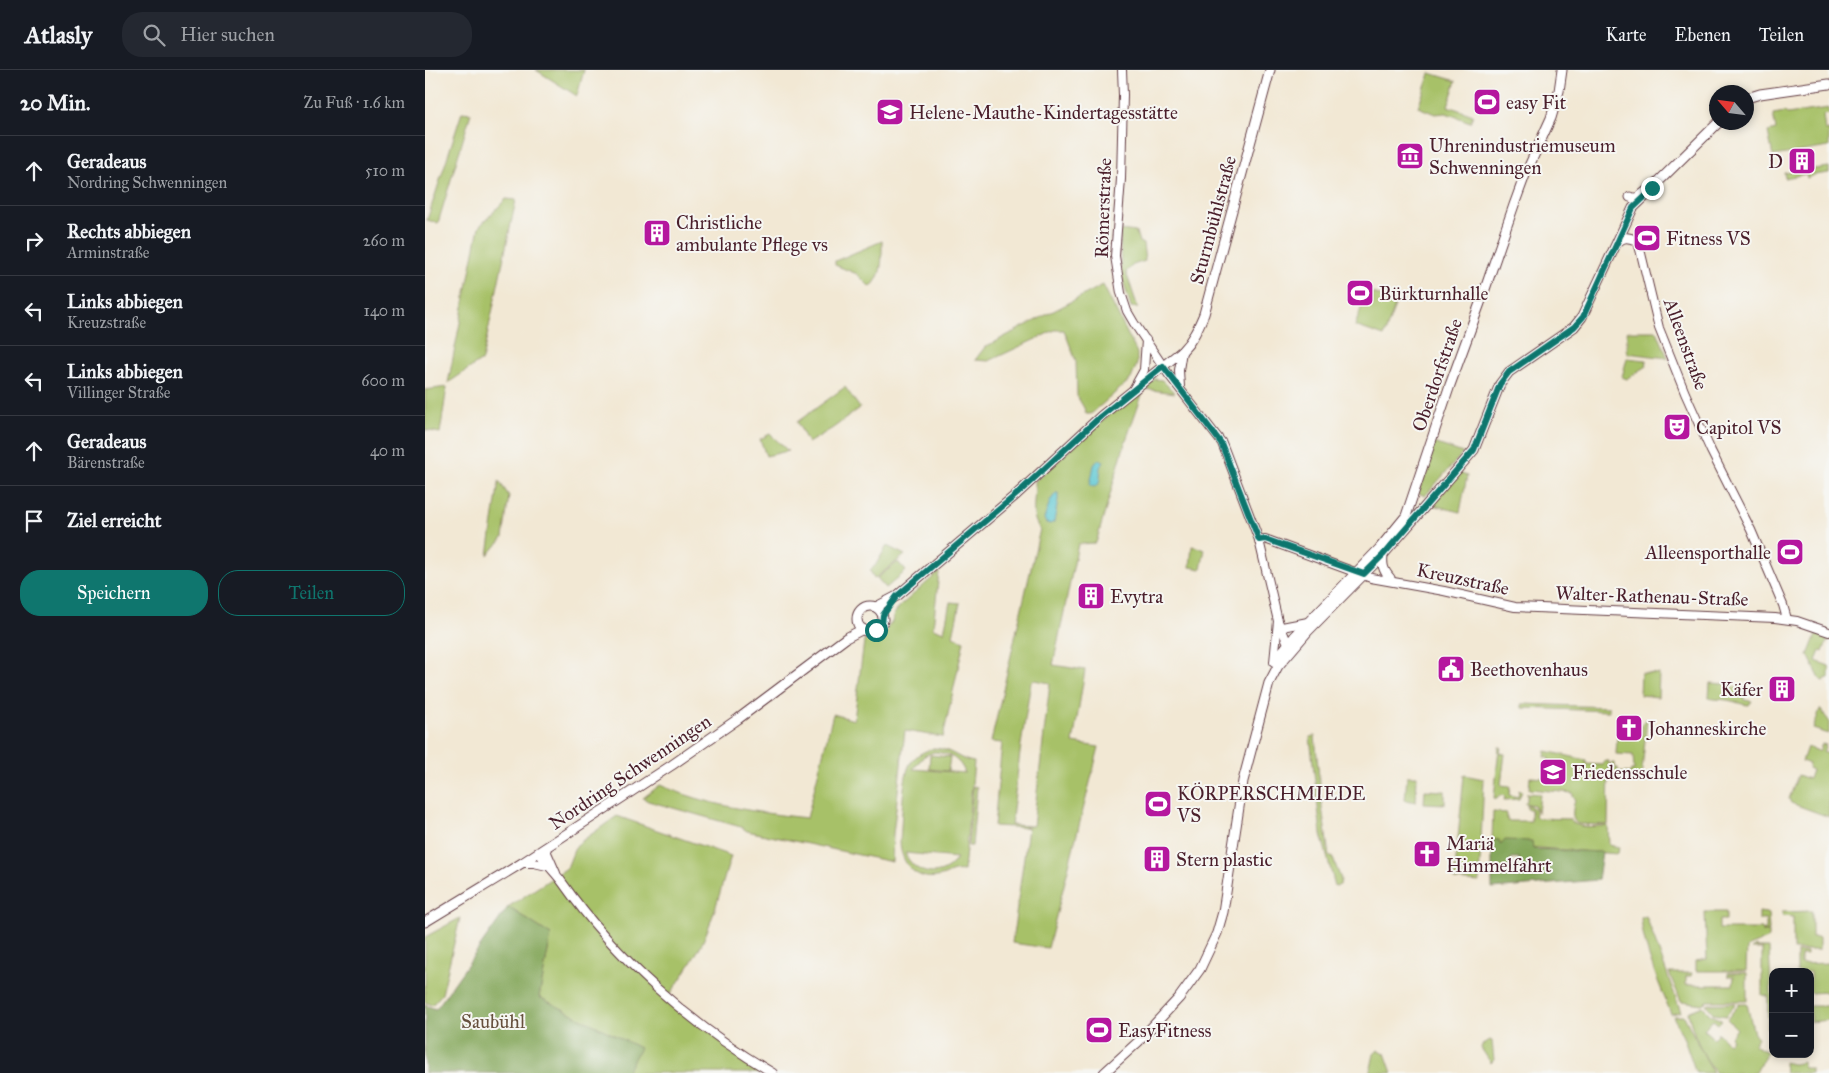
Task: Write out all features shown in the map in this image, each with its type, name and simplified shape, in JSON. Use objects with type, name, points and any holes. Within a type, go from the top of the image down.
[{"type":"main road","name":"Sturmbühlstraße","points":[[1163,366],[1183,351],[1195,336],[1204,314],[1270,70]]},
{"type":"main road","name":"Oberdorfstraße","points":[[1360,573],[1406,516],[1449,385],[1483,295],[1508,221],[1525,175],[1551,118],[1559,91],[1562,70]]},
{"type":"main road","points":[[1754,96],[1829,84]]},
{"type":"main road","points":[[1105,1073],[1142,1038],[1179,998],[1200,969],[1217,933],[1223,912],[1243,780],[1269,683],[1288,649],[1309,622],[1360,573],[1383,555],[1474,450],[1500,384],[1509,372],[1574,327],[1583,317],[1633,208],[1711,130]]},
{"type":"main road","points":[[1633,208],[1627,199],[1640,197],[1648,189],[1652,188]]},
{"type":"main road","points":[[1618,242],[1622,238],[1638,241]]},
{"type":"main road","points":[[897,596],[883,615],[882,624],[876,630],[863,630],[858,621],[858,614],[862,609],[867,606],[876,607],[897,596],[1017,494],[1082,434],[1163,366]]},
{"type":"main road","points":[[1414,493],[1428,504]]},
{"type":"main road","points":[[1383,555],[1382,564],[1384,572],[1389,578]]},
{"type":"main road","points":[[1269,683],[1268,679],[1274,662],[1360,573]]},
{"type":"main road","points":[[876,607],[883,615]]},
{"type":"main road","name":"Nordring Schwenningen","points":[[846,638],[858,621]]},
{"type":"main road","name":"Nordring Schwenningen","points":[[425,922],[542,850],[678,762],[846,638],[863,630]]},
{"type":"street","name":"Römerstraße","points":[[1122,70],[1121,179],[1116,243],[1117,268],[1127,311],[1163,366],[1221,443],[1259,540],[1279,626]]},
{"type":"street","name":"Alleenstraße","points":[[1638,241],[1659,328],[1664,341],[1685,393],[1751,530],[1783,605],[1787,619]]},
{"type":"street","points":[[1133,390],[1144,370],[1146,340]]},
{"type":"street","points":[[1180,387],[1179,370],[1183,351]]},
{"type":"street","name":"Kreuzstraße","points":[[1259,540],[1265,539],[1388,581],[1515,607]]},
{"type":"street","name":"Kreuzstraße","points":[[1360,573],[1374,573],[1404,583]]},
{"type":"street","name":"Walter-Rathenau-Straße","points":[[1515,607],[1787,619],[1829,632]]},
{"type":"street","points":[[1279,626],[1309,622]]},
{"type":"street","points":[[1279,626],[1288,649]]},
{"type":"street","points":[[1274,662],[1279,626]]},
{"type":"street","points":[[542,850],[547,866]]},
{"type":"street","points":[[542,850],[557,875],[589,919],[655,987],[695,1020],[773,1073]]},
{"type":"street","points":[[521,863],[547,866],[557,875]]},
{"type":"green space","points":[[536,70],[584,70],[577,96]]},
{"type":"green space","points":[[1430,73],[1456,81],[1448,106],[1473,115],[1470,122],[1446,113],[1435,114],[1418,107]]},
{"type":"green space","points":[[1829,108],[1829,114],[1823,115],[1825,131],[1829,130],[1829,147],[1773,156],[1768,132],[1776,130],[1773,114]]},
{"type":"green space","points":[[462,112],[471,113],[438,223],[427,220]]},
{"type":"green space","points":[[1829,167],[1829,173],[1807,178],[1806,174],[1785,178],[1784,173]]},
{"type":"green space","points":[[506,199],[516,200],[482,360],[448,383],[479,227]]},
{"type":"green space","points":[[1120,230],[1136,232],[1139,242],[1143,244],[1145,261],[1133,265],[1126,272],[1138,308],[1131,307],[1121,274]]},
{"type":"green space","points":[[882,241],[880,273],[870,287],[857,274],[835,265],[835,261]]},
{"type":"green space","points":[[1103,285],[1137,353],[1137,364],[1131,379],[1091,414],[1086,414],[1077,396],[1076,361],[1064,330],[1055,330],[989,361],[975,360],[985,347]]},
{"type":"green space","points":[[1367,291],[1394,300],[1393,305],[1395,306],[1384,336],[1355,326]]},
{"type":"green space","points":[[1627,331],[1657,331],[1668,358],[1627,353]]},
{"type":"green space","points":[[1627,358],[1646,360],[1647,366],[1627,379],[1622,377]]},
{"type":"green space","points":[[1155,379],[1162,380],[1175,393],[1144,389],[1125,443],[1096,543],[1078,544],[1053,665],[1085,670],[1073,743],[1099,747],[1048,948],[1012,943],[1028,828],[994,826],[1002,743],[991,742],[1040,529],[1034,513],[1035,481],[1130,396],[1137,394]],"holes":[[[1034,680],[1050,683],[1033,826],[1011,825],[1031,682]]]},
{"type":"green space","points":[[447,387],[440,433],[425,430],[425,390]]},
{"type":"green space","points":[[845,387],[860,408],[833,428],[808,443],[797,422]]},
{"type":"green space","points":[[770,434],[788,451],[766,456],[760,439]]},
{"type":"green space","points":[[1434,443],[1463,453],[1425,496],[1418,493]]},
{"type":"green space","points":[[1459,473],[1467,476],[1460,512],[1432,505]]},
{"type":"green space","points":[[499,481],[509,496],[503,538],[488,555]]},
{"type":"green space","points":[[887,546],[905,555],[874,579],[870,570],[875,566]]},
{"type":"green space","points":[[1192,546],[1205,549],[1201,569],[1190,567]]},
{"type":"green space","points":[[898,562],[906,571],[886,588],[877,578]]},
{"type":"green space","points":[[939,572],[933,628],[944,632],[950,602],[960,603],[953,636],[964,641],[943,737],[905,731],[893,834],[892,862],[747,831],[741,827],[643,798],[660,785],[714,803],[770,814],[807,818],[833,714],[854,720],[864,641],[883,633],[892,622],[894,614],[900,606]]},
{"type":"green space","points":[[1819,634],[1829,638],[1829,642],[1827,641],[1823,652],[1820,651],[1816,661],[1829,666],[1829,679],[1826,678],[1824,682],[1820,679],[1808,655],[1816,635]]},
{"type":"green space","points":[[1641,673],[1659,674],[1658,697],[1640,695]]},
{"type":"green space","points":[[1710,683],[1743,687],[1744,700],[1752,701],[1749,705],[1746,705],[1709,698]]},
{"type":"green space","points":[[1522,704],[1609,707],[1609,711],[1522,708]]},
{"type":"green space","points":[[1820,709],[1829,721],[1829,734],[1813,729]]},
{"type":"green space","points":[[1646,719],[1641,781],[1614,779],[1614,775],[1611,776],[1611,763],[1614,763],[1614,768],[1618,768],[1618,772],[1630,773],[1631,770],[1634,770],[1633,755],[1616,754],[1617,738],[1637,740],[1637,735],[1642,736],[1642,723]]},
{"type":"green space","points":[[1315,736],[1329,856],[1332,856],[1341,879],[1340,885],[1335,886],[1321,834],[1310,737]]},
{"type":"green space","points":[[1822,744],[1826,745],[1823,752],[1829,754],[1829,817],[1791,803],[1789,799],[1798,775],[1809,779],[1812,770],[1808,768],[1809,764],[1802,761],[1807,747],[1819,751]]},
{"type":"green space","points":[[1499,747],[1501,747],[1500,753],[1505,754],[1501,785],[1510,786],[1509,795],[1518,797],[1519,790],[1522,791],[1519,799],[1504,800],[1505,796],[1500,795],[1497,799],[1494,798]]},
{"type":"green space","points":[[932,749],[942,749],[974,762],[964,871],[953,871],[937,877],[922,876],[910,868],[903,856],[900,841],[907,771],[915,758]],"holes":[[[934,752],[957,760],[965,773],[913,769],[924,756]],[[905,853],[957,858],[945,870],[930,873],[916,867]]]},
{"type":"green space","points":[[1546,751],[1586,760],[1586,764],[1603,765],[1604,761],[1609,761],[1608,825],[1578,824],[1575,822],[1573,808],[1575,798],[1573,793],[1529,789],[1530,777],[1547,778],[1549,757],[1545,757]]},
{"type":"green space","points":[[930,755],[950,757],[948,771],[929,769]]},
{"type":"green space","points":[[1464,775],[1484,779],[1479,882],[1454,880]]},
{"type":"green space","points":[[1407,776],[1417,776],[1416,802],[1405,800]]},
{"type":"green space","points":[[973,786],[977,787],[972,846],[968,846]]},
{"type":"green space","points":[[1425,790],[1445,791],[1445,804],[1424,803]]},
{"type":"green space","points":[[1527,793],[1540,794],[1538,813],[1534,805],[1524,803],[1527,801]]},
{"type":"green space","points":[[1527,804],[1535,809],[1537,818],[1570,819],[1577,825],[1587,827],[1608,826],[1609,845],[1619,847],[1618,854],[1501,845],[1499,840],[1492,840],[1493,812],[1507,813],[1507,821],[1531,821],[1531,809],[1527,809]]},
{"type":"green space","points":[[617,816],[731,856],[715,910],[703,941],[686,971],[666,1000],[769,1073],[626,1073],[639,1048],[539,997],[551,935],[508,907],[567,868],[579,843]]},
{"type":"green space","points":[[1492,840],[1499,840],[1501,845],[1505,840],[1532,841],[1533,849],[1602,852],[1598,880],[1492,889]],"holes":[[[1511,858],[1519,858],[1520,870],[1532,869],[1533,875],[1513,877]]]},
{"type":"green space","name":"Saubühl","points":[[508,907],[551,935],[539,997],[640,1048],[626,1073],[425,1073],[425,1005],[436,1009]]},
{"type":"green space","points":[[1812,911],[1812,937],[1819,937],[1819,950],[1793,950],[1793,917],[1783,916],[1782,912]]},
{"type":"green space","points":[[1705,912],[1726,912],[1726,920],[1719,920],[1719,929],[1762,929],[1763,931],[1766,929],[1766,920],[1759,920],[1759,912],[1768,914],[1769,931],[1762,932],[1769,932],[1769,938],[1747,947],[1746,971],[1696,971],[1696,961],[1707,959]]},
{"type":"green space","points":[[1646,916],[1681,1012],[1671,1014],[1653,967],[1642,930],[1641,918]]},
{"type":"green space","points":[[460,918],[442,994],[432,1005],[425,1002],[425,937]]},
{"type":"green space","points":[[1756,946],[1757,948],[1769,948],[1769,1028],[1768,996],[1762,995],[1762,949],[1751,949]]},
{"type":"green space","points":[[1797,952],[1807,952],[1807,955],[1801,955],[1801,964],[1829,963],[1829,992],[1814,993],[1814,968],[1797,968]]},
{"type":"green space","points":[[1669,973],[1692,973],[1691,976],[1686,976],[1686,985],[1733,985],[1734,976],[1728,976],[1728,973],[1747,973],[1747,1001],[1707,1001],[1702,1004],[1681,1001]]},
{"type":"green space","points":[[1736,1003],[1726,1016],[1714,1014],[1706,1004]]},
{"type":"green space","points":[[1739,1004],[1747,1004],[1754,1034],[1758,1037],[1754,1045],[1767,1052],[1755,1073],[1716,1073],[1707,1061],[1699,1044],[1688,1012],[1703,1006],[1710,1015],[1722,1020],[1718,1024],[1713,1020],[1704,1030],[1713,1038],[1718,1033],[1728,1043],[1732,1039],[1730,1037],[1737,1029],[1727,1019]]},
{"type":"green space","points":[[1814,1006],[1829,1006],[1829,1020],[1814,1022]]},
{"type":"green space","points":[[1673,1016],[1684,1016],[1713,1073],[1696,1073],[1685,1041]]},
{"type":"green space","points":[[1490,1040],[1492,1041],[1494,1060],[1491,1063],[1481,1048],[1482,1045]]},
{"type":"green space","points":[[1378,1050],[1385,1053],[1392,1073],[1370,1073],[1374,1054]]},
{"type":"green space","points":[[1784,1062],[1793,1064],[1803,1062],[1803,1068],[1811,1068],[1811,1073],[1785,1073]]},
{"type":"water","points":[[1098,460],[1104,462],[1098,485],[1094,487],[1090,485],[1094,465]]},
{"type":"water","points":[[1058,493],[1058,500],[1054,522],[1046,523],[1044,519],[1050,501]]},
{"type":"place","name":"easy Fit","points":[[1487,102]]},
{"type":"place","name":"Helene-Mauthe-Kindertagesstätte","points":[[890,112]]},
{"type":"place","name":"Uhrenindustriemuseum Schwenningen","points":[[1410,156]]},
{"type":"place","name":"D","points":[[1802,161]]},
{"type":"place","name":"Christliche ambulante Pflege vs","points":[[657,233]]},
{"type":"place","name":"Fitness VS","points":[[1647,238]]},
{"type":"place","name":"Bürkturnhalle","points":[[1360,293]]},
{"type":"place","name":"Capitol VS","points":[[1677,427]]},
{"type":"place","name":"Alleensporthalle","points":[[1790,552]]},
{"type":"place","name":"Evytra","points":[[1091,596]]},
{"type":"place","name":"Beethovenhaus","points":[[1451,669]]},
{"type":"place","name":"Käfer","points":[[1782,689]]},
{"type":"place","name":"Johanneskirche","points":[[1629,728]]},
{"type":"place","name":"Friedensschule","points":[[1553,772]]},
{"type":"place","name":"KÖRPERSCHMIEDE VS","points":[[1158,804]]},
{"type":"place","name":"Mariä Himmelfahrt","points":[[1427,854]]},
{"type":"place","name":"Stern plastic","points":[[1157,859]]},
{"type":"place","name":"EasyFitness","points":[[1099,1030]]},
{"type":"route","points":[[876,630],[882,624],[883,615],[897,596],[1017,494],[1101,416],[1163,366],[1221,443],[1259,540],[1265,539],[1364,574],[1383,555],[1474,450],[1500,384],[1509,372],[1574,327],[1583,317],[1633,208],[1652,188]]}]
